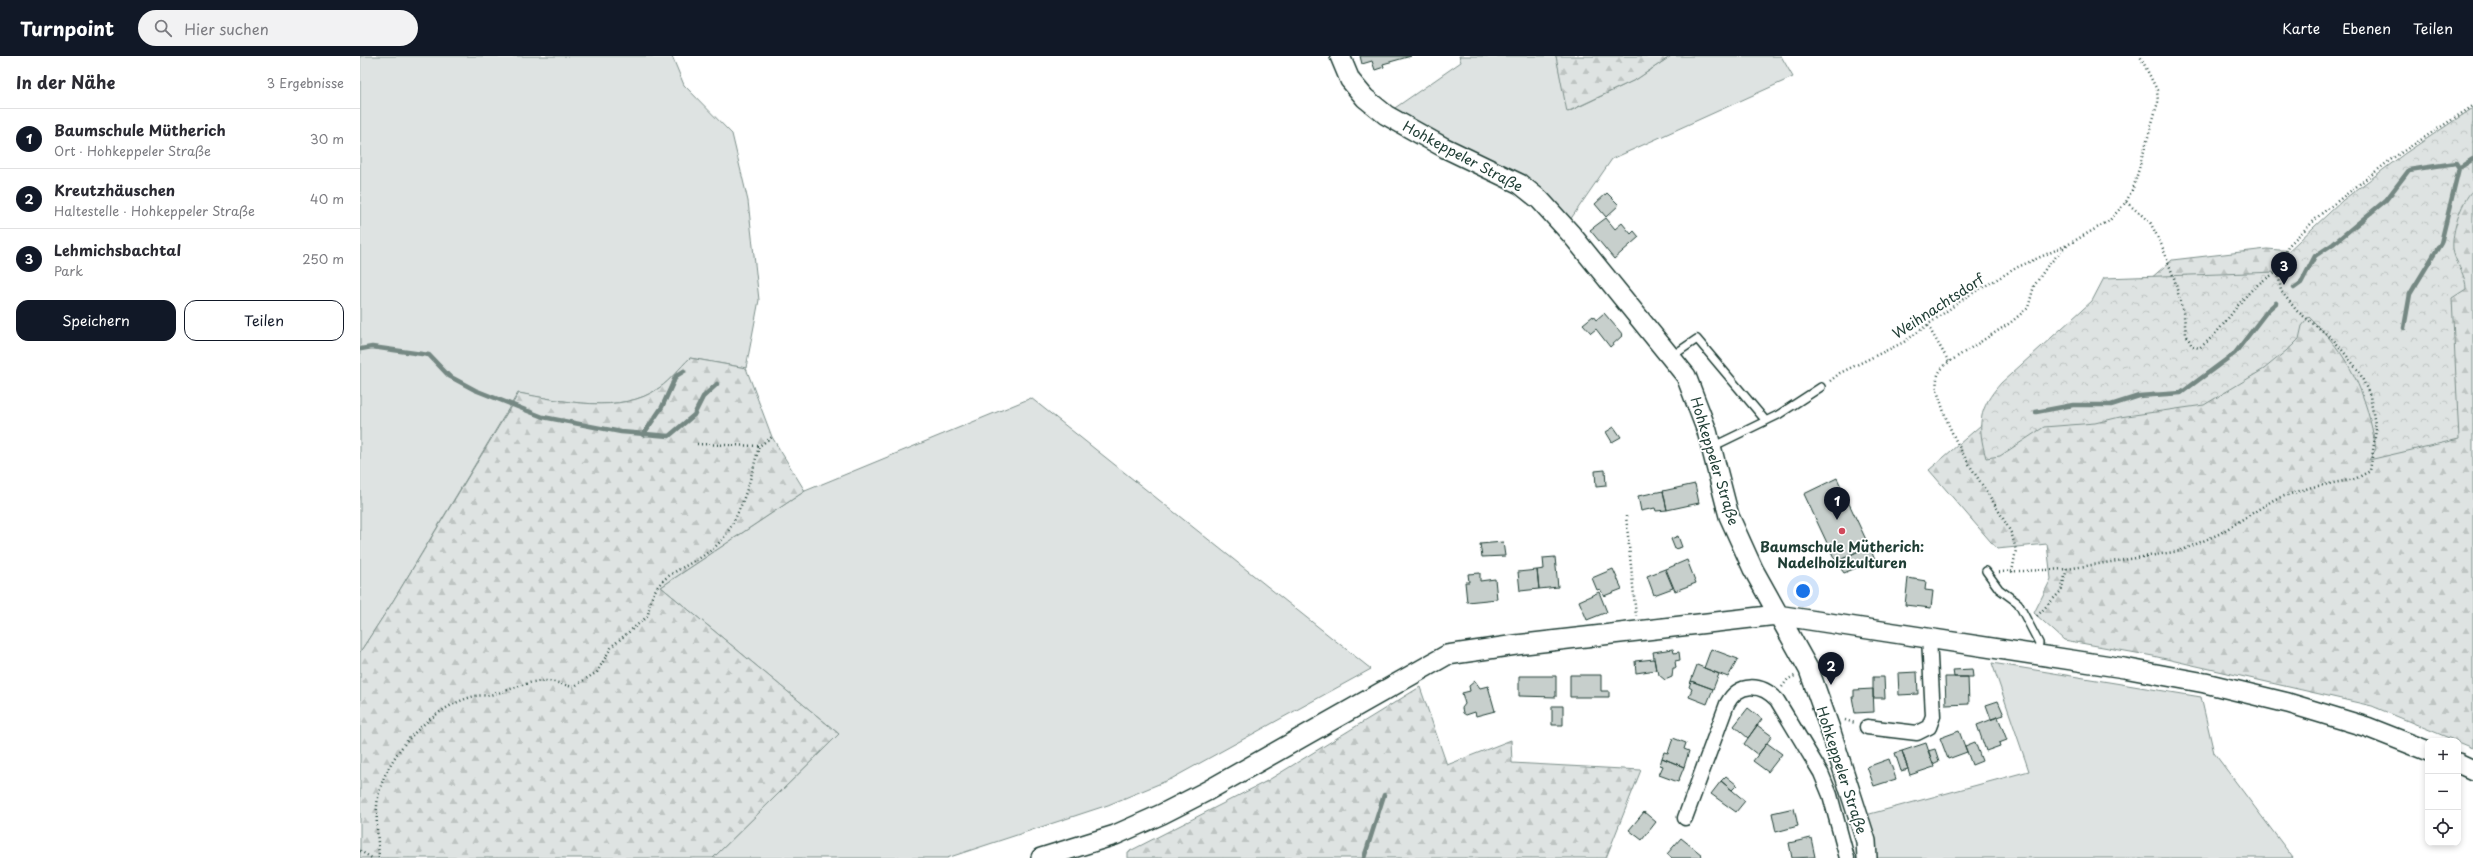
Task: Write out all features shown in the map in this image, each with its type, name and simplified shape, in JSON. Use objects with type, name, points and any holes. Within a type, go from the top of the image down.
[{"type":"street","name":"Hohkeppeler Straße","points":[[1340,56],[1350,80],[1365,98],[1386,115],[1445,148],[1520,184],[1540,200],[1672,356],[1686,376],[1696,397],[1712,447],[1729,516],[1753,569],[1777,615],[1809,670],[1830,728],[1866,841],[1867,858]]},
{"type":"street","points":[[1041,858],[1115,835],[1162,814],[1207,791],[1447,655],[1637,630],[1777,615],[2037,654],[2205,683],[2288,703],[2367,727],[2425,750]]},
{"type":"street","points":[[1867,727],[1917,733],[1929,727],[1933,716],[1929,637]]},
{"type":"street","points":[[1685,818],[1727,704],[1737,691],[1757,687],[1769,691],[1777,700],[1821,773],[1830,795],[1847,858]]},
{"type":"street","points":[[2461,764],[2473,770]]},
{"type":"lane","points":[[1672,356],[1697,339],[1766,421]]},
{"type":"lane","points":[[1712,447],[1766,421],[1806,399],[1820,387]]},
{"type":"lane","points":[[1986,571],[1999,589],[2018,603],[2039,643],[2037,654]]},
{"type":"path","points":[[2012,572],[2016,550],[2012,535],[1959,450],[1946,420],[1937,391],[1937,378],[1941,368],[2010,323],[2028,308],[2034,286],[2048,266],[2069,244],[2109,221],[2126,202],[2134,186],[2158,102],[2157,90],[2140,56]]},
{"type":"path","points":[[1986,571],[2012,572],[2067,569],[2180,551],[2219,534],[2275,499],[2312,487],[2355,479],[2370,472],[2376,430],[2370,396],[2359,371],[2333,339],[2297,311],[2281,291],[2278,272],[2288,246],[2321,214],[2393,158],[2473,106]]},
{"type":"path","points":[[2126,202],[2150,222],[2162,246],[2174,278],[2184,316],[2186,334],[2192,346],[2199,348],[2208,342],[2259,283],[2278,272]]},
{"type":"path","name":"Weihnachtsdorf","points":[[1820,387],[1840,373],[1904,342],[1966,297],[2018,267],[2069,244]]},
{"type":"path","points":[[1928,326],[1949,362]]},
{"type":"path","points":[[379,858],[377,806],[381,786],[394,758],[436,714],[475,696],[493,694],[522,685],[546,681],[573,687],[597,672],[612,646],[648,616],[649,602],[658,583],[716,546],[724,536],[735,516],[752,474],[760,446],[772,437]]},
{"type":"path","points":[[697,444],[760,446]]},
{"type":"path","points":[[1626,516],[1637,630]]},
{"type":"path","points":[[2030,624],[2061,591],[2067,569]]},
{"type":"path","points":[[360,851],[372,858]]},
{"type":"green space","points":[[360,56],[672,56],[684,85],[732,134],[748,201],[759,300],[746,368],[690,358],[668,381],[659,388],[644,396],[609,404],[571,402],[518,393],[390,606],[360,652]]},
{"type":"green space","points":[[1459,56],[1556,56],[1568,112],[1637,79],[1671,56],[1781,56],[1793,77],[1612,159],[1570,220],[1443,139],[1392,110],[1461,62]]},
{"type":"green space","points":[[1556,56],[1671,56],[1637,79],[1567,112]]},
{"type":"green space","points":[[2473,108],[2473,190],[2464,202],[2460,211],[2453,239],[2454,254],[2466,284],[2466,289],[2452,298],[2459,439],[2369,460],[2376,449],[2367,410],[2361,393],[2346,361],[2336,346],[2309,317],[2302,326],[2299,339],[2292,346],[2264,369],[2204,405],[2120,417],[2095,423],[2044,427],[2000,456],[1986,458],[1981,436],[1981,427],[1984,409],[1993,392],[2001,383],[2092,301],[2104,278],[2277,272],[2285,254],[2343,200],[2404,154]]},
{"type":"green space","points":[[2473,112],[2473,748],[2461,743],[2461,738],[2449,738],[2372,706],[2153,656],[2064,640],[2034,613],[2051,579],[2047,544],[1997,549],[1929,470],[2172,260],[2267,249],[2292,251]]},
{"type":"green space","points":[[690,358],[746,368],[772,437],[805,491],[661,587],[839,734],[713,858],[360,858],[360,652],[390,606],[519,393],[591,404],[610,404],[627,401],[644,396],[659,388],[668,381]]},
{"type":"green space","points":[[1031,398],[1371,669],[1171,779],[1108,805],[947,858],[713,858],[839,734],[661,587],[805,491]]},
{"type":"green space","points":[[1992,663],[2201,697],[2214,753],[2293,858],[1876,858],[1866,815],[2029,771]]},
{"type":"green space","points":[[1420,687],[1447,765],[1511,740],[1512,763],[1641,770],[1606,858],[1128,858],[1128,852],[1267,781]]},
{"type":"building","points":[[1360,56],[1411,56],[1383,64],[1384,67],[1375,70],[1372,61],[1362,64]]},
{"type":"building","points":[[1607,193],[1619,205],[1606,217],[1595,204]]},
{"type":"building","points":[[1606,218],[1615,229],[1622,223],[1631,234],[1634,231],[1639,237],[1614,259],[1590,230]]},
{"type":"building","points":[[1604,313],[1623,335],[1610,347],[1596,329],[1591,333],[1583,324],[1593,316],[1596,320]]},
{"type":"building","points":[[1614,427],[1621,437],[1612,442],[1606,432]]},
{"type":"building","points":[[1605,470],[1606,486],[1596,487],[1595,471]]},
{"type":"building","points":[[1837,478],[1869,546],[1836,562],[1804,494]]},
{"type":"building","points":[[1695,484],[1699,503],[1667,510],[1663,491]]},
{"type":"building","points":[[1663,491],[1667,510],[1656,511],[1655,508],[1641,511],[1638,496]]},
{"type":"building","points":[[1678,536],[1682,547],[1675,549],[1671,539]]},
{"type":"building","points":[[1503,542],[1505,556],[1482,557],[1480,544]]},
{"type":"building","points":[[1869,546],[1875,560],[1844,573],[1836,562]]},
{"type":"building","points":[[1555,557],[1558,587],[1539,589],[1537,570],[1544,569],[1543,558]]},
{"type":"building","points":[[1687,560],[1696,583],[1675,591],[1666,569]]},
{"type":"building","points":[[1613,569],[1622,589],[1604,596],[1600,589],[1597,590],[1592,578]]},
{"type":"building","points":[[1665,569],[1673,588],[1654,595],[1647,576]]},
{"type":"building","points":[[1537,570],[1539,589],[1520,591],[1518,572]]},
{"type":"building","points":[[1480,573],[1480,581],[1495,579],[1497,599],[1467,602],[1465,582],[1469,582],[1468,574]]},
{"type":"building","points":[[1908,578],[1926,581],[1925,590],[1933,591],[1931,608],[1905,605]]},
{"type":"building","points":[[1599,592],[1607,612],[1587,620],[1579,601]]},
{"type":"building","points":[[1673,649],[1674,653],[1679,652],[1680,660],[1675,661],[1676,668],[1673,668],[1672,677],[1665,680],[1659,675],[1658,670],[1656,670],[1653,652]]},
{"type":"building","points":[[1711,649],[1738,659],[1728,677],[1704,668]]},
{"type":"building","points":[[1654,659],[1656,670],[1636,673],[1635,661]]},
{"type":"building","points":[[1697,665],[1719,674],[1713,689],[1691,681]]},
{"type":"building","points":[[1972,669],[1973,677],[1954,677],[1953,670]]},
{"type":"building","points":[[1917,672],[1918,694],[1899,695],[1898,673]]},
{"type":"building","points":[[1570,675],[1601,675],[1601,691],[1609,691],[1609,697],[1570,697]]},
{"type":"building","points":[[1519,676],[1556,676],[1556,697],[1519,696]]},
{"type":"building","points":[[1873,677],[1884,677],[1885,698],[1873,698]]},
{"type":"building","points":[[1945,677],[1968,677],[1969,704],[1946,705]]},
{"type":"building","points":[[1475,681],[1480,688],[1488,686],[1495,711],[1476,716],[1475,712],[1466,715],[1463,713],[1462,708],[1465,704],[1462,693],[1470,691],[1469,686]]},
{"type":"building","points":[[1691,681],[1713,689],[1707,704],[1689,697],[1692,689],[1689,687]]},
{"type":"building","points":[[1873,689],[1874,712],[1855,713],[1852,697],[1854,697],[1854,690]]},
{"type":"building","points":[[1998,701],[2004,715],[1991,719],[1986,705]]},
{"type":"building","points":[[1552,706],[1563,706],[1563,725],[1552,725]]},
{"type":"building","points":[[1748,708],[1762,719],[1748,738],[1734,726]]},
{"type":"building","points":[[1998,717],[2007,740],[1999,743],[2000,746],[1986,751],[1977,725]]},
{"type":"building","points":[[1757,725],[1772,736],[1758,755],[1744,744]]},
{"type":"building","points":[[1959,731],[1967,752],[1948,759],[1940,738]]},
{"type":"building","points":[[1673,738],[1686,743],[1684,749],[1689,751],[1684,767],[1662,758],[1664,752],[1668,753]]},
{"type":"building","points":[[1975,742],[1982,761],[1972,765],[1965,746]]},
{"type":"building","points":[[1767,743],[1782,754],[1768,772],[1753,761]]},
{"type":"building","points":[[1926,743],[1934,767],[1910,775],[1902,751]]},
{"type":"building","points":[[1935,749],[1939,761],[1933,764],[1928,751]]},
{"type":"building","points":[[1902,751],[1908,769],[1901,771],[1895,753]]},
{"type":"building","points":[[1662,758],[1684,767],[1678,782],[1659,775],[1663,766],[1660,765]]},
{"type":"building","points":[[1889,759],[1896,779],[1874,786],[1867,767]]},
{"type":"building","points":[[1726,776],[1737,785],[1732,790],[1721,781]]},
{"type":"building","points":[[1721,781],[1745,801],[1736,812],[1711,794]]},
{"type":"building","points":[[1794,808],[1798,826],[1776,832],[1772,813]]},
{"type":"building","points":[[1644,812],[1656,822],[1642,840],[1629,830]]},
{"type":"building","points":[[1681,838],[1702,855],[1700,858],[1672,858],[1667,854]]},
{"type":"building","points":[[1811,838],[1815,857],[1792,858],[1789,843]]},
{"type":"waterway","points":[[2294,288],[2301,283],[2315,256],[2333,244],[2386,200],[2409,170],[2456,163],[2459,168],[2473,159]]},
{"type":"waterway","points":[[2404,328],[2410,294],[2441,243],[2459,168]]},
{"type":"waterway","points":[[2036,412],[2073,405],[2111,405],[2139,396],[2181,393],[2235,353],[2268,310],[2276,303]]},
{"type":"waterway","points":[[361,349],[372,347],[429,355],[449,376],[475,390],[543,417],[621,432],[669,436],[694,415],[703,397],[717,384]]},
{"type":"waterway","points":[[643,435],[662,407],[676,376],[684,371]]},
{"type":"waterway","points":[[1364,858],[1384,795]]},
{"type":"place","name":"Lehmichsbachtal","points":[[2284,285]]},
{"type":"place","name":"Baumschule Mütherich","points":[[1837,520]]},
{"type":"place","name":"Baumschule Mütherich: Nadelholzkulturen","points":[[1842,531]]},
{"type":"place","name":"Kreutzhäuschen","points":[[1831,685]]}]
